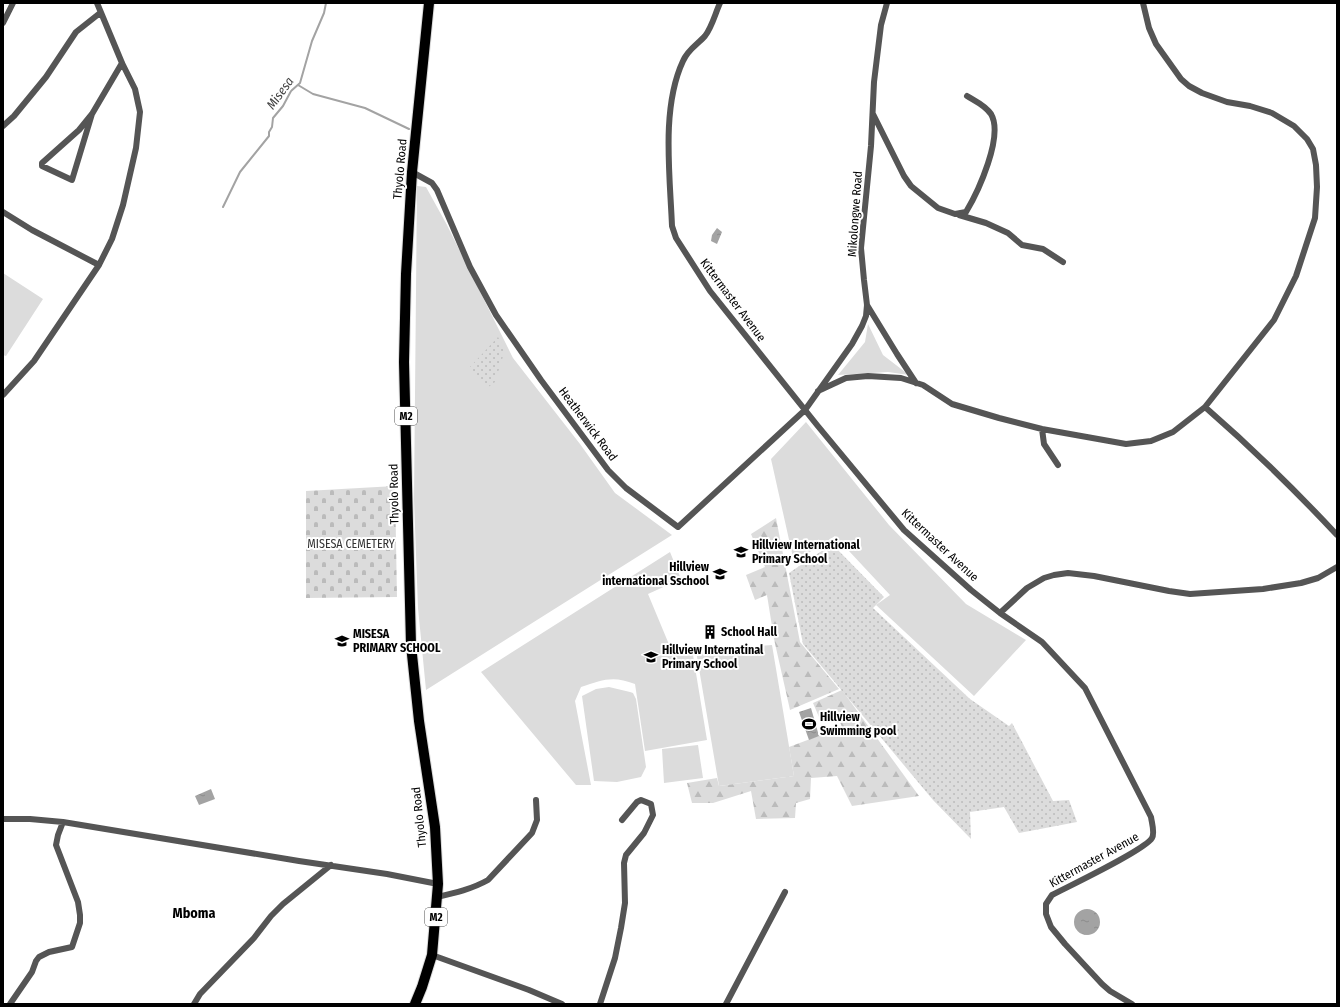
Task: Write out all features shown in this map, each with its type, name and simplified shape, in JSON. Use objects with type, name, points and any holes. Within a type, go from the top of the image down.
[{"type":"highway","name":"Thyolo Road","points":[[415,1004],[432,954],[438,884],[435,827],[419,721],[411,645],[409,614],[404,362],[406,274],[412,172],[429,3]]},
{"type":"street","points":[[3,23],[13,3]]},
{"type":"street","points":[[3,394],[34,361],[99,265],[112,239],[123,206],[138,135],[140,112],[139,104],[134,87],[122,63],[97,3]]},
{"type":"street","name":"Kittermaster Avenue","points":[[720,3],[710,28],[704,37],[689,50],[683,59],[672,93],[669,149],[672,226],[676,238],[710,291],[805,410],[904,530],[971,590],[1000,613],[1042,642],[1085,688],[1150,818],[1154,834],[1150,841],[1132,852],[1052,895],[1046,904],[1046,914],[1051,926],[1065,944],[1106,988],[1132,1004]]},
{"type":"street","name":"Mikolongwe Road","points":[[805,410],[816,392],[852,344],[866,316],[867,306],[861,248],[867,195],[874,82],[881,25],[887,3]]},
{"type":"street","points":[[816,392],[846,378],[868,376],[900,378],[923,385],[952,404],[1042,429],[1126,444],[1151,441],[1173,432],[1205,407],[1274,320],[1296,276],[1315,218],[1318,188],[1316,165],[1313,150],[1307,139],[1294,126],[1272,113],[1250,106],[1227,102],[1202,93],[1180,79],[1156,44],[1149,28],[1143,3]]},
{"type":"street","points":[[3,126],[14,116],[46,77],[76,32],[100,13]]},
{"type":"street","points":[[92,114],[72,179],[42,166],[42,163],[78,130],[92,114],[122,63]]},
{"type":"street","points":[[955,214],[966,212],[974,200],[992,153],[994,134],[993,120],[990,113],[983,105],[967,96]]},
{"type":"street","points":[[872,112],[904,176],[911,186],[938,208],[986,223],[1008,233],[1022,245],[1043,249],[1063,262]]},
{"type":"street","name":"Heatherwick Road","points":[[412,172],[432,183],[437,190],[470,267],[496,315],[541,380],[608,470],[626,488],[678,527],[805,410]]},
{"type":"street","points":[[3,212],[32,230],[99,265]]},
{"type":"street","points":[[867,306],[916,383]]},
{"type":"street","points":[[1205,407],[1244,442],[1307,503],[1337,535]]},
{"type":"street","points":[[1042,429],[1044,444],[1058,465]]},
{"type":"street","points":[[1000,613],[1027,588],[1044,578],[1068,573],[1094,576],[1190,594],[1263,590],[1318,578],[1337,567]]},
{"type":"street","points":[[437,897],[459,892],[480,885],[488,880],[532,833],[537,820],[536,800]]},
{"type":"street","points":[[600,1004],[615,958],[621,928],[625,903],[624,863],[626,855],[644,833],[653,815],[651,804],[641,800],[637,802],[622,820]]},
{"type":"street","points":[[3,819],[30,819],[63,822],[387,874],[438,884]]},
{"type":"street","points":[[10,1004],[32,972],[36,961],[39,958],[49,952],[72,947],[80,923],[78,902],[56,845],[63,822]]},
{"type":"street","points":[[194,1004],[204,989],[254,938],[271,916],[283,904],[332,865]]},
{"type":"street","points":[[726,1004],[785,892]]},
{"type":"street","points":[[432,954],[529,990],[562,1004]]},
{"type":"green space","points":[[417,186],[426,187],[447,225],[513,358],[580,444],[615,493],[672,535],[426,690],[418,608],[414,500]]},
{"type":"green space","points":[[3,273],[43,299],[6,356],[3,355]]},
{"type":"green space","points":[[868,324],[883,355],[909,375],[888,372],[838,375],[865,342]]},
{"type":"green space","points":[[498,337],[505,350],[495,382],[487,388],[469,368]]},
{"type":"green space","points":[[806,422],[889,525],[966,604],[1026,640],[974,696],[876,605],[890,595],[835,536],[794,562],[771,459]]},
{"type":"green space","name":"MISESA CEMETERY","points":[[395,486],[397,597],[306,598],[306,491]]},
{"type":"green space","points":[[776,518],[800,642],[839,689],[790,710],[774,639],[767,595],[755,600],[746,575],[765,567],[751,534]]},
{"type":"green space","points":[[832,544],[884,597],[873,608],[970,699],[1009,726],[1012,723],[1053,801],[1069,800],[1077,822],[1019,833],[1004,807],[970,812],[971,839],[933,800],[803,644],[789,573]]},
{"type":"green space","points":[[670,552],[681,579],[648,594],[673,654],[693,655],[707,740],[645,751],[635,684],[614,679],[581,687],[575,701],[591,785],[576,785],[481,672]]},
{"type":"green space","points":[[772,645],[794,776],[719,786],[696,651]]},
{"type":"green space","points":[[609,687],[633,693],[636,699],[646,767],[641,777],[617,782],[594,781],[582,696],[596,689]]},
{"type":"green space","points":[[842,690],[919,796],[852,806],[837,776],[811,778],[810,799],[796,803],[795,818],[756,819],[751,791],[713,803],[692,803],[687,783],[717,778],[719,786],[794,776],[789,747],[842,727],[836,712],[819,717],[813,703]]},
{"type":"green space","points":[[698,745],[703,778],[664,783],[662,749]]},
{"type":"water","points":[[717,228],[722,232],[717,244],[711,241],[712,235]]},
{"type":"water","name":"Hillview Swimming pool","points":[[811,708],[819,736],[809,740],[799,712]]},
{"type":"water","points":[[211,789],[215,799],[199,805],[195,796]]},
{"type":"water","points":[[1087,909],[1096,913],[1100,922],[1096,931],[1087,935],[1078,931],[1074,922],[1078,913]]},
{"type":"waterway","name":"Misesa","points":[[223,207],[240,172],[269,136],[273,118],[283,106],[291,91],[300,83],[312,41],[324,13],[326,3]]},
{"type":"waterway","points":[[298,85],[313,94],[365,108],[409,129]]},
{"type":"place","name":"Hillview International Primary School","points":[[741,552]]},
{"type":"place","name":"Hillview international Sschool","points":[[720,574]]},
{"type":"place","name":"School Hall","points":[[710,632]]},
{"type":"place","name":"MISESA PRIMARY SCHOOL","points":[[342,641]]},
{"type":"place","name":"Hillview Internatinal Primary School","points":[[651,657]]},
{"type":"place","name":"Hillview Swimming pool","points":[[809,724]]},
{"type":"district","name":"Mboma","points":[[194,913]]}]
